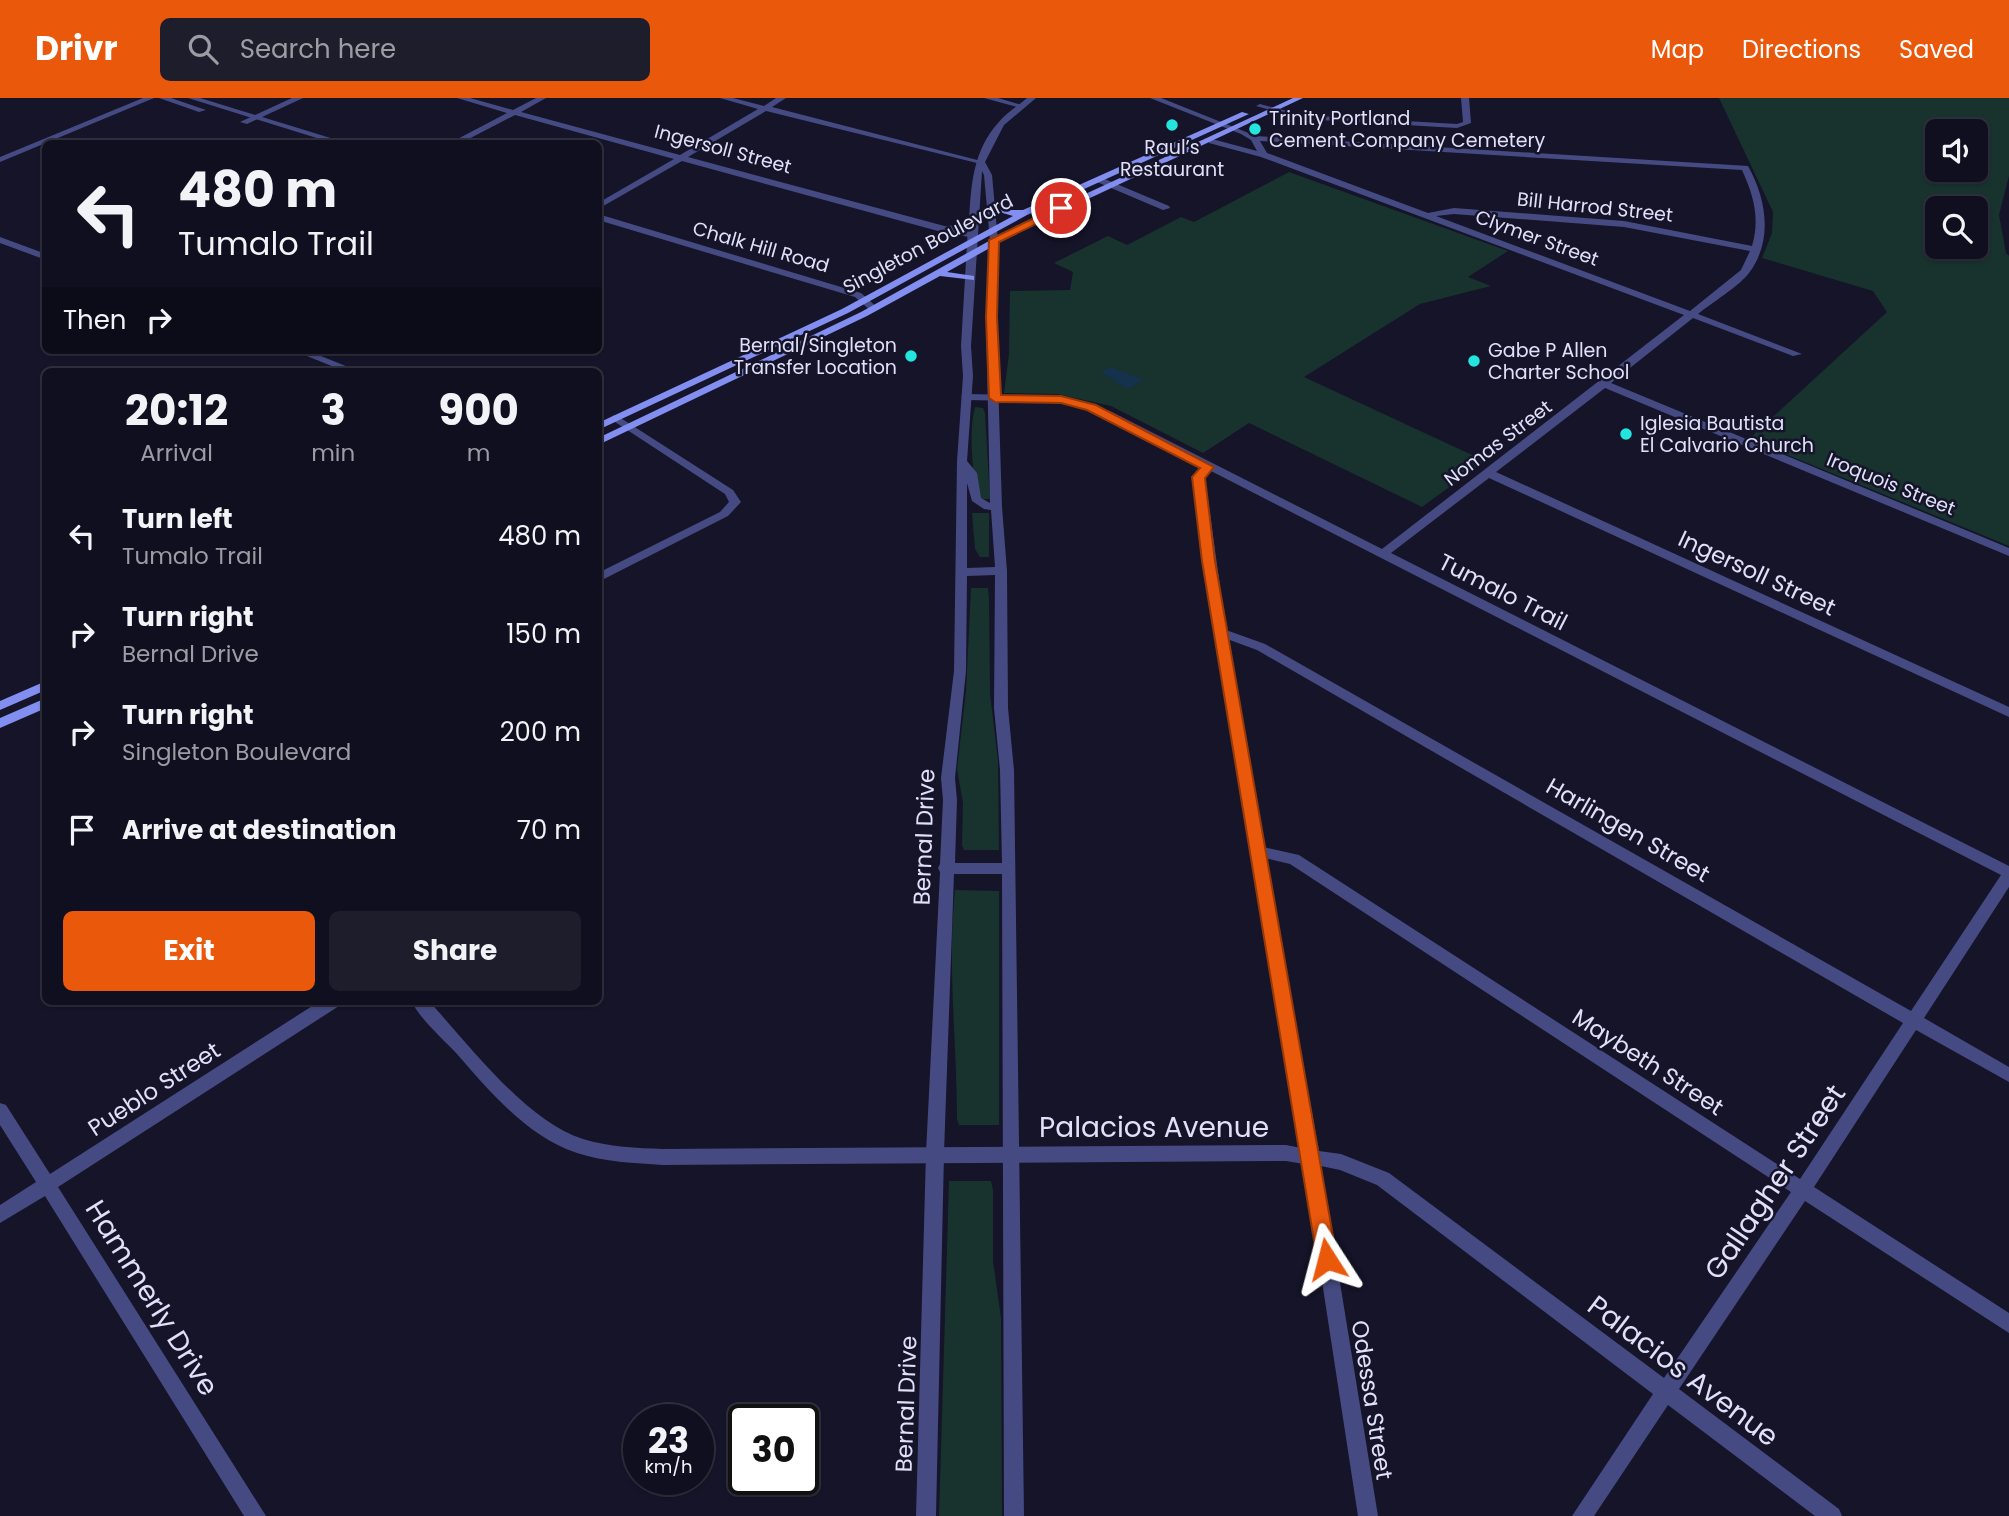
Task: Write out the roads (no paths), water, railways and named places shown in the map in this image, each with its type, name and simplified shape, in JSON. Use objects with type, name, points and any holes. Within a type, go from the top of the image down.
[{"type":"main road","name":"Singleton Boulevard","points":[[602,424],[862,302],[974,237],[1278,98]]},
{"type":"main road","name":"Singleton Boulevard","points":[[602,440],[874,309],[994,240],[1212,141],[1299,98]]},
{"type":"main road","points":[[992,207],[1009,213],[1024,213]]},
{"type":"main road","points":[[955,232],[962,245]]},
{"type":"main road","points":[[937,273],[971,278]]},
{"type":"main road","points":[[0,706],[42,687]]},
{"type":"main road","points":[[0,723],[42,704]]},
{"type":"street","points":[[48,140],[150,98]]},
{"type":"street","points":[[163,98],[305,140]]},
{"type":"street","points":[[192,98],[335,140]]},
{"type":"street","points":[[244,122],[299,98]]},
{"type":"street","name":"Ingersoll Street","points":[[461,98],[974,237]]},
{"type":"street","points":[[460,140],[542,98]]},
{"type":"street","points":[[724,98],[981,162],[988,174],[994,228],[991,317],[996,507],[1001,571],[1001,708],[1007,770],[1009,869],[1014,1516]]},
{"type":"street","points":[[602,205],[782,98]]},
{"type":"street","points":[[988,98],[1021,106]]},
{"type":"street","name":"Bernal Drive","points":[[926,1516],[935,1153],[945,868],[950,800],[948,778],[960,671],[962,461],[976,174],[1002,124],[1032,98]]},
{"type":"street","points":[[1260,106],[1302,117],[1463,125],[1467,123],[1465,98]]},
{"type":"street","points":[[1157,99],[1237,128],[1254,138],[1264,155]]},
{"type":"street","points":[[320,140],[326,137]]},
{"type":"street","name":"Nomas Street","points":[[1254,138],[1745,168],[1759,197],[1761,221],[1757,250],[1745,272],[1382,554]]},
{"type":"street","name":"Clymer Street","points":[[1212,141],[1264,155],[1797,354]]},
{"type":"street","points":[[0,160],[42,143]]},
{"type":"street","points":[[1100,180],[1166,208]]},
{"type":"street","name":"Bill Harrod Street","points":[[1428,216],[1439,212],[1454,212],[1594,221],[1660,229],[1757,250]]},
{"type":"street","name":"Chalk Hill Road","points":[[602,219],[858,295],[862,302]]},
{"type":"street","points":[[941,229],[962,227],[975,221]]},
{"type":"street","name":"Chalk Hill Road","points":[[602,228],[862,302],[874,309]]},
{"type":"street","points":[[0,240],[42,256]]},
{"type":"street","points":[[308,354],[345,368]]},
{"type":"street","name":"Iroquois Street","points":[[1604,384],[2009,552]]},
{"type":"street","name":"Tumalo Trail","points":[[966,397],[1061,400],[1091,407],[2009,874]]},
{"type":"street","points":[[602,576],[724,514],[735,502],[729,492],[616,418]]},
{"type":"street","points":[[962,461],[971,473],[976,499],[988,507],[996,507]]},
{"type":"street","name":"Odessa Street","points":[[1208,467],[1199,477],[1220,632],[1311,1156],[1368,1516]]},
{"type":"street","name":"Ingersoll Street","points":[[1488,473],[2009,712]]},
{"type":"street","points":[[960,572],[1001,571]]},
{"type":"street","name":"Harlingen Street","points":[[1220,632],[1261,647],[2009,1075]]},
{"type":"street","name":"Maybeth Street","points":[[1256,851],[1294,859],[2009,1324]]},
{"type":"street","points":[[945,868],[1009,869]]},
{"type":"street","name":"Gallagher Street","points":[[1582,1516],[1803,1189],[2009,874]]},
{"type":"street","name":"Pueblo Street","points":[[0,1215],[327,1005]]},
{"type":"street","name":"Palacios Avenue","points":[[423,1005],[518,1107],[552,1133],[577,1145],[612,1153],[663,1157],[935,1153],[1286,1153],[1361,1168],[1383,1179],[1832,1516]]},
{"type":"street","name":"Hammerly Drive","points":[[0,1110],[256,1516]]},
{"type":"water","points":[[1111,367],[1144,380],[1127,389],[1101,372]]},
{"type":"place","name":"Raul’s Restaurant","points":[[1172,125]]},
{"type":"place","name":"Trinity Portland Cement Company Cemetery","points":[[1255,129]]},
{"type":"place","name":"Bernal/Singleton Transfer Location","points":[[911,356]]},
{"type":"place","name":"Gabe P Allen Charter School","points":[[1474,361]]},
{"type":"place","name":"Iglesia Bautista El Calvario Church","points":[[1626,434]]}]
